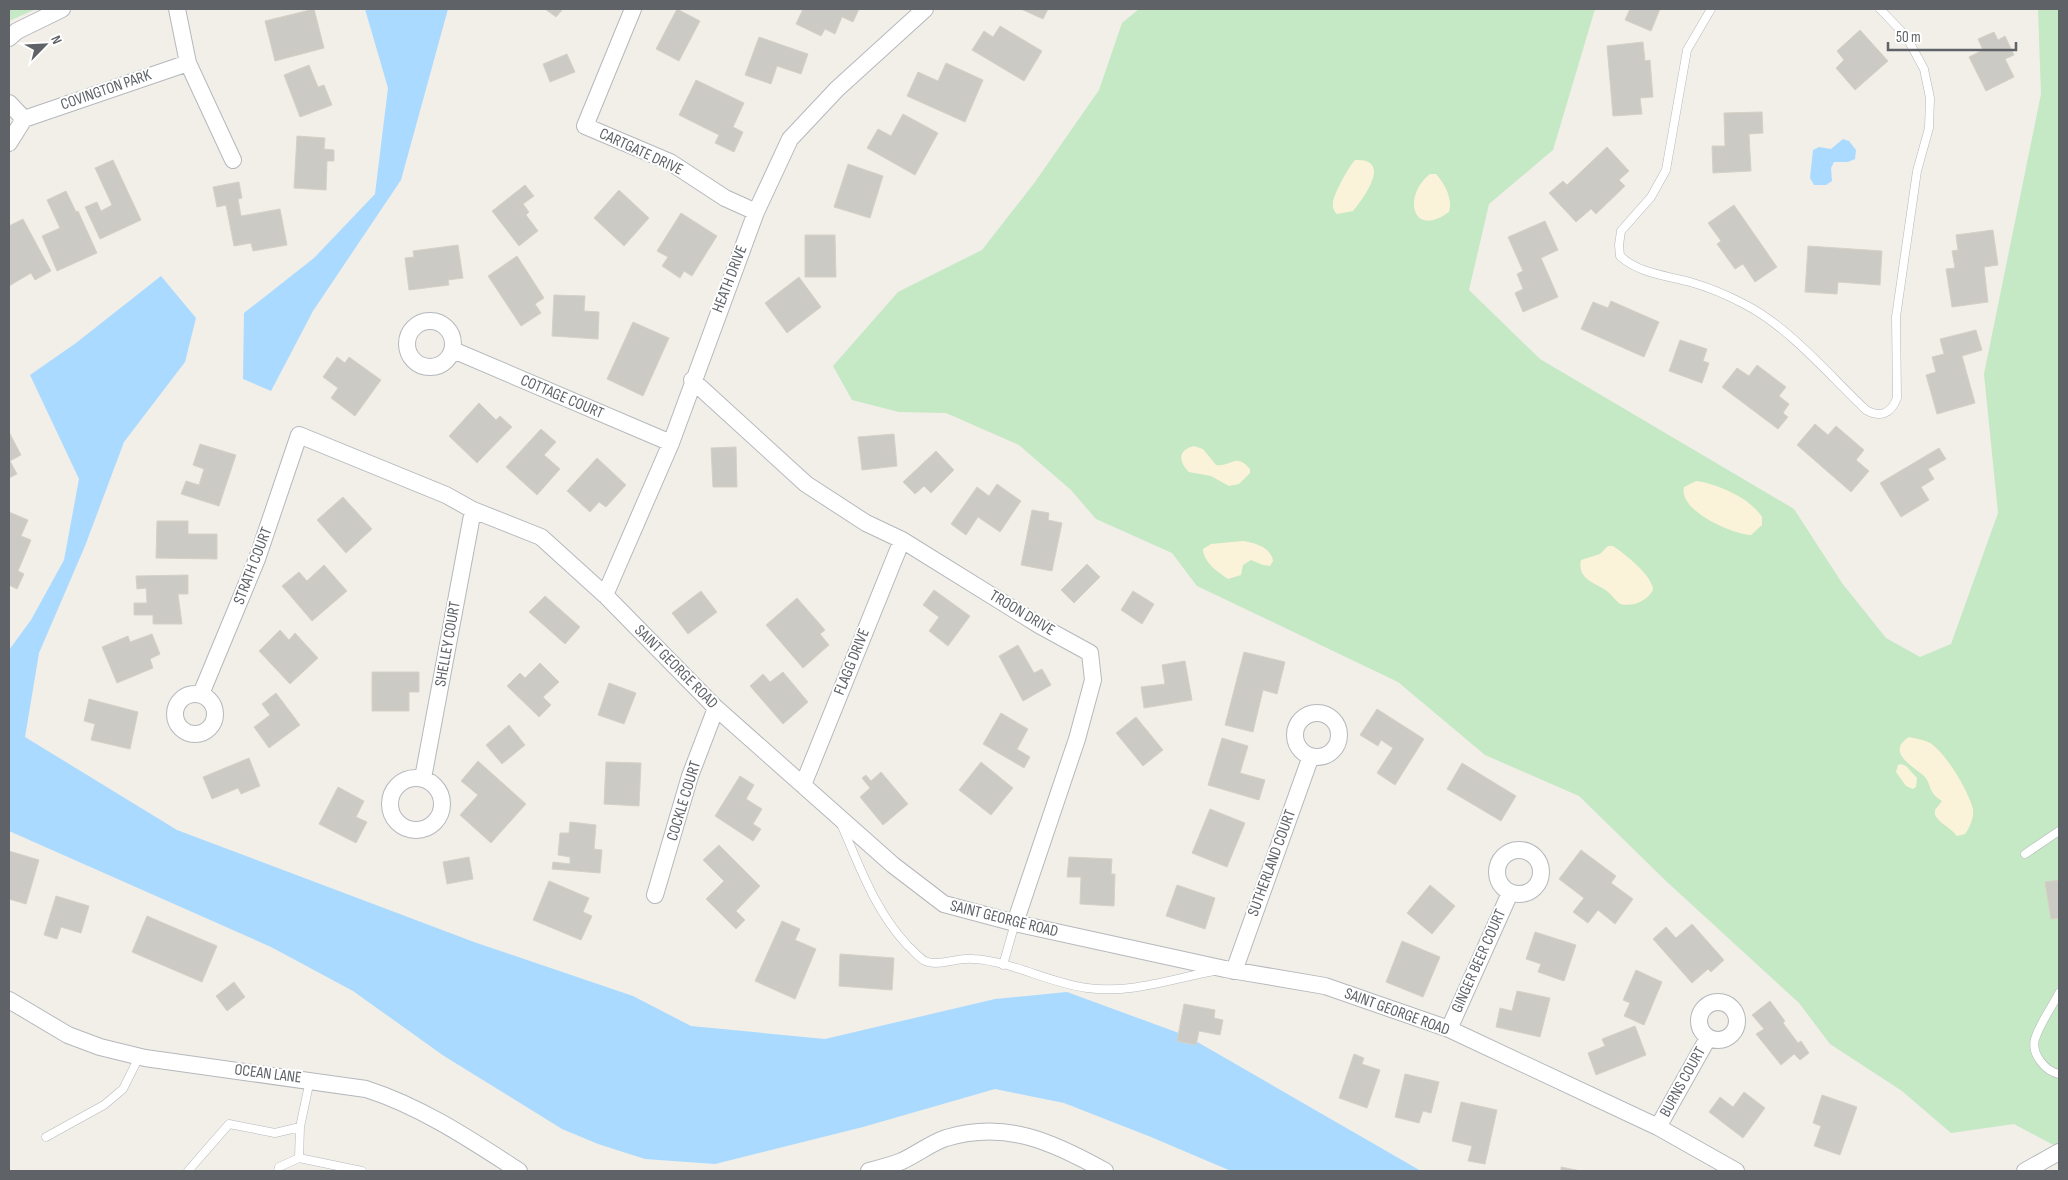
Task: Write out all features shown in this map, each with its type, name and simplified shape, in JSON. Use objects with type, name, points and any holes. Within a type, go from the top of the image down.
[{"type":"street","points":[[9,38],[17,31],[62,9]]},
{"type":"street","points":[[177,9],[188,63],[233,160]]},
{"type":"street","name":"CARTGATE DRIVE","points":[[633,9],[585,126],[670,162],[725,198],[756,212]]},
{"type":"street","name":"HEATH DRIVE","points":[[605,596],[671,443],[692,380],[756,212],[790,139],[837,90],[925,9]]},
{"type":"street","name":"COVINGTON PARK","points":[[24,119],[188,63]]},
{"type":"street","points":[[9,103],[24,119],[9,143]]},
{"type":"street","name":"COTTAGE COURT","points":[[453,350],[671,443]]},
{"type":"street","name":"TROON DRIVE","points":[[692,380],[806,484],[866,523],[902,540],[1090,653],[1093,680],[1077,738],[1015,923]]},
{"type":"street","name":"SAINT GEORGE ROAD","points":[[299,435],[446,495],[473,510],[541,537],[605,596],[716,708],[893,864],[944,904],[1015,923],[1229,970],[1325,986],[1449,1030],[1658,1126],[1736,1171]]},
{"type":"street","name":"STRATH COURT","points":[[201,694],[257,559],[299,435]]},
{"type":"street","name":"SHELLEY COURT","points":[[424,778],[473,510]]},
{"type":"street","name":"FLAGG DRIVE","points":[[803,785],[902,540]]},
{"type":"street","name":"COCKLE COURT","points":[[655,895],[690,776],[716,708]]},
{"type":"street","name":"SUTHERLAND COURT","points":[[1229,970],[1311,756]]},
{"type":"street","name":"GINGER BEER COURT","points":[[1449,1030],[1510,893]]},
{"type":"street","name":"OCEAN LANE","points":[[9,1000],[68,1035],[100,1047],[139,1056],[366,1089],[392,1097],[473,1142],[519,1171]]},
{"type":"street","name":"BURNS COURT","points":[[1658,1126],[1708,1038]]},
{"type":"street","points":[[870,1171],[901,1161],[945,1138],[982,1131],[1015,1132],[1044,1141],[1105,1171]]},
{"type":"street","points":[[2024,1171],[2059,1152]]},
{"type":"lane","points":[[1711,9],[1687,50],[1666,170],[1651,197],[1621,231],[1618,245],[1620,256],[1640,270],[1692,282],[1746,305],[1790,334],[1815,362],[1866,410],[1875,415],[1885,414],[1894,406],[1897,398],[1896,317],[1917,171],[1929,128],[1930,98],[1924,69],[1906,36],[1880,9]]},
{"type":"lane","points":[[837,815],[876,904],[893,930],[925,961],[973,958],[1085,988],[1111,990],[1133,989],[1229,970]]},
{"type":"lane","points":[[2025,854],[2059,830]]},
{"type":"lane","name":"TROON DRIVE","points":[[1003,965],[1015,923]]},
{"type":"lane","points":[[2059,993],[2035,1040],[2035,1049],[2041,1063],[2047,1069],[2059,1074]]},
{"type":"lane","points":[[46,1136],[104,1105],[123,1089],[139,1056]]},
{"type":"lane","points":[[299,1158],[300,1127],[310,1080]]},
{"type":"lane","points":[[188,1171],[229,1124],[276,1133],[300,1127]]},
{"type":"lane","points":[[278,1171],[279,1167],[299,1158],[362,1171]]},
{"type":"green space","points":[[9,9],[36,9],[9,21]]},
{"type":"green space","points":[[1139,9],[1595,9],[1553,150],[1489,204],[1469,290],[1540,359],[1794,509],[1842,583],[1886,638],[1920,657],[1951,644],[1998,513],[1984,374],[2041,94],[2038,9],[2059,9],[2059,1148],[2014,1124],[1951,1133],[1902,1091],[1830,1044],[1799,1003],[1666,881],[1579,796],[1485,755],[1398,682],[1197,586],[1172,553],[1096,519],[1071,490],[1019,445],[946,413],[899,412],[852,400],[833,366],[898,292],[982,250],[1035,182],[1099,90],[1122,23]]},
{"type":"sand","points":[[1355,160],[1366,161],[1372,165],[1374,172],[1372,180],[1353,211],[1337,214],[1333,208],[1334,199]]},
{"type":"sand","points":[[1430,174],[1436,174],[1442,182],[1449,197],[1450,207],[1449,212],[1436,219],[1426,221],[1419,218],[1415,211],[1414,203],[1421,183]]},
{"type":"sand","points":[[1194,446],[1203,449],[1216,465],[1241,461],[1250,469],[1250,473],[1239,484],[1229,486],[1211,476],[1189,472],[1183,464],[1181,456],[1185,450]]},
{"type":"sand","points":[[1696,481],[1714,485],[1742,498],[1757,510],[1762,517],[1762,525],[1751,535],[1742,534],[1719,525],[1697,512],[1684,496],[1684,487]]},
{"type":"sand","points":[[1243,541],[1266,549],[1272,556],[1273,561],[1270,566],[1251,560],[1243,565],[1241,575],[1228,579],[1212,567],[1204,554],[1203,549],[1211,544]]},
{"type":"sand","points":[[1608,546],[1613,546],[1644,572],[1652,584],[1653,590],[1647,598],[1634,604],[1620,604],[1608,592],[1585,577],[1582,572],[1581,560],[1600,554]]},
{"type":"sand","points":[[1909,737],[1926,741],[1934,746],[1948,762],[1961,782],[1973,809],[1973,816],[1965,834],[1957,836],[1935,815],[1935,810],[1942,801],[1934,794],[1924,776],[1909,764],[1901,754],[1900,748],[1902,743]]},
{"type":"sand","points":[[1898,765],[1906,766],[1917,778],[1916,787],[1913,789],[1906,786],[1896,772]]},
{"type":"water","points":[[365,9],[448,9],[401,180],[313,311],[271,391],[243,379],[244,313],[314,258],[375,194],[388,88]]},
{"type":"water","points":[[1843,139],[1849,141],[1856,150],[1855,159],[1848,162],[1834,162],[1831,168],[1832,181],[1826,185],[1814,185],[1810,178],[1813,150],[1819,147],[1831,149]]},
{"type":"water","points":[[161,276],[196,318],[185,362],[124,442],[85,546],[39,653],[25,737],[177,830],[474,942],[633,996],[691,1026],[825,1039],[995,999],[1067,992],[1187,1036],[1421,1171],[1231,1171],[1064,1103],[995,1089],[863,1127],[715,1164],[645,1159],[598,1144],[562,1129],[444,1056],[353,991],[271,947],[9,831],[9,650],[31,620],[64,560],[79,479],[30,375],[76,343]]},
{"type":"building","points":[[314,9],[324,48],[275,61],[265,21]]},
{"type":"building","points":[[545,9],[563,9],[556,17]]},
{"type":"building","points":[[677,9],[700,21],[679,61],[656,49]]},
{"type":"building","points":[[803,9],[859,9],[853,22],[842,17],[835,34],[825,29],[821,36],[796,24]]},
{"type":"building","points":[[1021,9],[1048,9],[1043,19]]},
{"type":"building","points":[[1630,9],[1660,9],[1651,31],[1625,20]]},
{"type":"building","points":[[1000,26],[1042,51],[1024,81],[972,50],[984,31],[993,37]]},
{"type":"building","points":[[1860,30],[1888,61],[1855,90],[1836,68],[1844,60],[1837,51]]},
{"type":"building","points":[[1994,32],[1998,40],[2005,36],[2014,55],[2005,59],[2014,77],[1986,91],[1969,57],[1983,50],[1978,39]]},
{"type":"building","points":[[759,37],[808,54],[801,74],[777,66],[771,84],[745,75]]},
{"type":"building","points":[[1643,42],[1645,61],[1650,60],[1653,97],[1640,98],[1642,114],[1613,116],[1607,46]]},
{"type":"building","points":[[567,54],[575,72],[550,82],[543,64]]},
{"type":"building","points":[[946,63],[983,80],[965,122],[907,96],[918,72],[938,81]]},
{"type":"building","points":[[309,65],[318,87],[324,85],[332,105],[300,117],[284,75]]},
{"type":"building","points":[[696,80],[744,103],[733,127],[743,132],[734,152],[715,143],[719,135],[679,115]]},
{"type":"building","points":[[1762,112],[1763,133],[1749,134],[1751,171],[1713,173],[1712,146],[1725,146],[1724,113]]},
{"type":"building","points":[[903,114],[938,133],[915,175],[867,148],[878,129],[891,136]]},
{"type":"building","points":[[297,136],[325,138],[324,149],[334,150],[334,161],[327,161],[326,190],[294,188]]},
{"type":"building","points":[[1607,147],[1629,171],[1619,180],[1625,186],[1596,214],[1591,209],[1576,222],[1549,193],[1563,181],[1567,185]]},
{"type":"building","points":[[113,160],[141,220],[100,239],[85,207],[97,202],[101,211],[112,205],[95,168]]},
{"type":"building","points":[[848,164],[883,176],[870,218],[834,207]]},
{"type":"building","points":[[239,182],[242,198],[238,199],[241,216],[280,209],[287,245],[253,251],[251,243],[234,246],[226,205],[217,207],[213,187]]},
{"type":"building","points":[[525,185],[534,196],[523,204],[529,212],[526,215],[538,231],[519,246],[492,211]]},
{"type":"building","points":[[619,190],[649,218],[624,246],[594,218]]},
{"type":"building","points":[[66,191],[76,212],[78,211],[97,253],[57,271],[42,236],[60,228],[47,200]]},
{"type":"building","points":[[1734,205],[1777,267],[1755,282],[1743,264],[1735,269],[1717,244],[1721,241],[1708,223]]},
{"type":"building","points":[[681,213],[717,236],[692,276],[684,271],[680,278],[662,266],[668,257],[657,251]]},
{"type":"building","points":[[23,219],[51,271],[35,280],[31,273],[9,286],[9,226]]},
{"type":"building","points":[[1545,221],[1558,250],[1541,258],[1558,297],[1523,312],[1515,293],[1523,289],[1517,274],[1523,271],[1508,237]]},
{"type":"building","points":[[1993,230],[1998,265],[1984,267],[1988,302],[1952,307],[1946,269],[1955,268],[1952,251],[1958,250],[1956,235]]},
{"type":"building","points":[[805,235],[835,235],[836,277],[805,277]]},
{"type":"building","points":[[458,245],[463,278],[448,280],[449,285],[409,290],[405,258],[414,257],[413,251]]},
{"type":"building","points":[[1808,246],[1882,251],[1880,285],[1838,282],[1837,294],[1805,292]]},
{"type":"building","points":[[517,256],[544,298],[535,304],[541,313],[521,326],[488,276]]},
{"type":"building","points":[[799,277],[821,307],[787,333],[765,303]]},
{"type":"building","points":[[554,295],[585,296],[584,311],[599,312],[598,339],[552,336]]},
{"type":"building","points":[[1611,301],[1659,322],[1644,357],[1581,329],[1593,302],[1608,308]]},
{"type":"building","points":[[633,322],[669,338],[643,396],[607,379]]},
{"type":"building","points":[[1976,330],[1982,350],[1962,356],[1975,403],[1937,414],[1926,375],[1936,372],[1932,357],[1944,354],[1940,339]]},
{"type":"building","points":[[1680,340],[1707,349],[1703,361],[1709,363],[1702,383],[1669,371]]},
{"type":"building","points":[[337,357],[345,363],[349,357],[381,380],[355,416],[331,398],[338,388],[323,377]]},
{"type":"building","points":[[1757,365],[1786,387],[1779,396],[1789,404],[1783,413],[1788,417],[1778,429],[1722,387],[1737,368],[1749,376]]},
{"type":"building","points":[[479,403],[496,420],[500,416],[512,427],[477,463],[449,436]]},
{"type":"building","points":[[1815,424],[1828,435],[1836,426],[1864,450],[1856,460],[1869,471],[1851,492],[1797,445]]},
{"type":"building","points":[[541,429],[556,442],[544,455],[560,469],[537,495],[506,467]]},
{"type":"building","points":[[9,432],[21,455],[10,461],[17,474],[9,478]]},
{"type":"building","points":[[894,434],[897,466],[862,470],[858,437]]},
{"type":"building","points":[[200,444],[236,455],[219,506],[181,494],[186,481],[199,485],[204,469],[193,465]]},
{"type":"building","points":[[736,447],[737,487],[713,487],[711,448]]},
{"type":"building","points":[[1939,448],[1946,459],[1928,469],[1934,479],[1921,487],[1929,500],[1901,517],[1880,483]]},
{"type":"building","points":[[936,451],[954,470],[931,493],[924,486],[915,494],[903,482]]},
{"type":"building","points":[[597,458],[626,485],[606,507],[599,502],[590,512],[567,491]]},
{"type":"building","points":[[997,484],[1021,501],[1000,532],[978,517],[966,535],[951,524],[977,487],[989,496]]},
{"type":"building","points":[[343,497],[372,529],[346,553],[317,520]]},
{"type":"building","points":[[1032,510],[1049,513],[1048,520],[1062,523],[1052,571],[1021,565]]},
{"type":"building","points":[[9,512],[28,520],[21,536],[31,540],[18,571],[24,574],[17,589],[9,585]]},
{"type":"building","points":[[157,521],[188,521],[188,534],[217,534],[217,559],[156,558]]},
{"type":"building","points":[[1087,564],[1100,577],[1074,603],[1061,590]]},
{"type":"building","points":[[324,565],[347,591],[312,621],[282,586],[299,572],[307,581]]},
{"type":"building","points":[[188,575],[188,594],[178,594],[182,624],[153,624],[153,615],[134,615],[134,603],[147,603],[146,588],[137,589],[136,576]]},
{"type":"building","points":[[934,590],[970,616],[948,646],[929,631],[939,617],[923,605]]},
{"type":"building","points":[[701,591],[717,612],[688,634],[672,613]]},
{"type":"building","points":[[1133,591],[1154,604],[1142,624],[1121,610]]},
{"type":"building","points":[[545,596],[580,627],[565,644],[529,612]]},
{"type":"building","points":[[797,598],[825,630],[820,634],[829,645],[803,668],[766,625]]},
{"type":"building","points":[[280,630],[289,640],[295,633],[318,658],[290,684],[259,651]]},
{"type":"building","points":[[152,634],[160,654],[150,659],[153,668],[117,683],[102,647],[128,636],[130,642]]},
{"type":"building","points":[[1018,645],[1034,673],[1042,669],[1051,685],[1023,701],[999,656]]},
{"type":"building","points":[[1244,652],[1285,662],[1277,694],[1263,690],[1253,732],[1225,725]]},
{"type":"building","points":[[1185,661],[1192,700],[1144,708],[1141,687],[1165,684],[1162,665]]},
{"type":"building","points":[[540,663],[559,682],[543,697],[551,705],[539,717],[507,686],[520,673],[525,678]]},
{"type":"building","points":[[372,672],[419,672],[419,692],[409,692],[409,711],[372,711]]},
{"type":"building","points":[[783,672],[808,702],[783,724],[750,686],[763,674],[770,682]]},
{"type":"building","points":[[609,683],[636,693],[624,724],[598,715]]},
{"type":"building","points":[[276,693],[300,725],[269,748],[254,727],[270,715],[262,704]]},
{"type":"building","points":[[89,699],[138,712],[130,749],[91,740],[95,724],[84,721]]},
{"type":"building","points":[[1377,709],[1424,739],[1395,785],[1377,773],[1393,748],[1381,740],[1378,746],[1360,735]]},
{"type":"building","points":[[1001,713],[1028,729],[1017,749],[1030,757],[1024,768],[983,744]]},
{"type":"building","points":[[1136,717],[1163,750],[1143,766],[1116,733]]},
{"type":"building","points":[[509,725],[525,745],[502,764],[486,745]]},
{"type":"building","points":[[1222,738],[1248,746],[1240,773],[1265,780],[1259,800],[1208,785]]},
{"type":"building","points":[[249,758],[260,786],[241,794],[238,788],[212,799],[203,777]]},
{"type":"building","points":[[478,761],[526,804],[491,843],[460,815],[478,795],[461,781]]},
{"type":"building","points":[[606,762],[641,763],[639,806],[604,804]]},
{"type":"building","points":[[981,762],[1013,788],[991,815],[959,790]]},
{"type":"building","points":[[1462,763],[1516,796],[1501,821],[1447,789]]},
{"type":"building","points":[[881,772],[908,804],[883,825],[860,797],[870,788],[862,778],[866,775],[871,781]]},
{"type":"building","points":[[740,776],[754,785],[746,799],[762,809],[753,824],[761,829],[753,841],[715,816]]},
{"type":"building","points":[[338,787],[364,801],[356,817],[367,822],[356,843],[319,824]]},
{"type":"building","points":[[1210,809],[1245,823],[1227,867],[1192,853]]},
{"type":"building","points":[[570,822],[596,825],[594,849],[602,850],[600,873],[552,869],[553,862],[570,864],[570,857],[558,855],[560,833],[569,833]]},
{"type":"building","points":[[719,845],[760,886],[736,911],[745,920],[736,929],[706,899],[724,881],[703,860]]},
{"type":"building","points":[[1581,850],[1616,876],[1611,883],[1633,899],[1615,924],[1598,910],[1588,923],[1573,912],[1584,898],[1559,879]]},
{"type":"building","points":[[9,851],[39,860],[26,904],[9,899]]},
{"type":"building","points":[[469,857],[473,879],[447,884],[443,862]]},
{"type":"building","points":[[1069,857],[1112,859],[1111,874],[1115,874],[1114,906],[1080,904],[1081,877],[1067,877]]},
{"type":"building","points":[[2059,880],[2059,918],[2051,919],[2045,882]]},
{"type":"building","points":[[549,881],[589,898],[583,912],[592,916],[581,940],[533,920]]},
{"type":"building","points":[[1177,885],[1215,898],[1205,929],[1166,916]]},
{"type":"building","points":[[1430,885],[1455,906],[1432,934],[1407,913]]},
{"type":"building","points":[[56,896],[89,906],[81,933],[61,927],[57,939],[44,935]]},
{"type":"building","points":[[147,916],[217,946],[202,982],[132,952]]},
{"type":"building","points":[[782,921],[800,929],[795,940],[816,949],[795,999],[755,981]]},
{"type":"building","points":[[1692,924],[1724,960],[1711,972],[1708,969],[1692,983],[1653,939],[1666,927],[1676,938]]},
{"type":"building","points":[[1535,932],[1576,945],[1564,981],[1538,972],[1541,964],[1526,959]]},
{"type":"building","points":[[1402,941],[1440,957],[1423,997],[1386,982]]},
{"type":"building","points":[[840,954],[894,958],[892,990],[839,986]]},
{"type":"building","points":[[1636,970],[1662,982],[1644,1025],[1624,1016],[1630,1003],[1623,1000]]},
{"type":"building","points":[[234,982],[245,997],[227,1011],[216,996]]},
{"type":"building","points":[[1517,991],[1550,998],[1540,1037],[1496,1027],[1500,1008],[1512,1011]]},
{"type":"building","points":[[1770,1001],[1798,1043],[1801,1041],[1809,1053],[1800,1060],[1794,1054],[1781,1065],[1756,1034],[1764,1029],[1752,1015]]},
{"type":"building","points":[[1184,1004],[1215,1010],[1214,1018],[1223,1020],[1220,1035],[1199,1031],[1196,1045],[1177,1041]]},
{"type":"building","points":[[1635,1026],[1646,1055],[1596,1075],[1588,1053],[1605,1046],[1602,1039]]},
{"type":"building","points":[[1354,1054],[1364,1058],[1362,1064],[1380,1070],[1367,1108],[1339,1098]]},
{"type":"building","points":[[1405,1074],[1439,1082],[1431,1113],[1423,1111],[1419,1123],[1395,1117]]},
{"type":"building","points":[[1744,1092],[1765,1108],[1743,1138],[1709,1112],[1720,1097],[1733,1107]]},
{"type":"building","points":[[1822,1095],[1857,1107],[1840,1155],[1814,1146],[1821,1126],[1813,1123]]},
{"type":"building","points":[[1461,1102],[1497,1110],[1485,1164],[1468,1161],[1472,1146],[1452,1141]]},
{"type":"building","points":[[1561,1167],[1581,1171],[1561,1171]]}]
